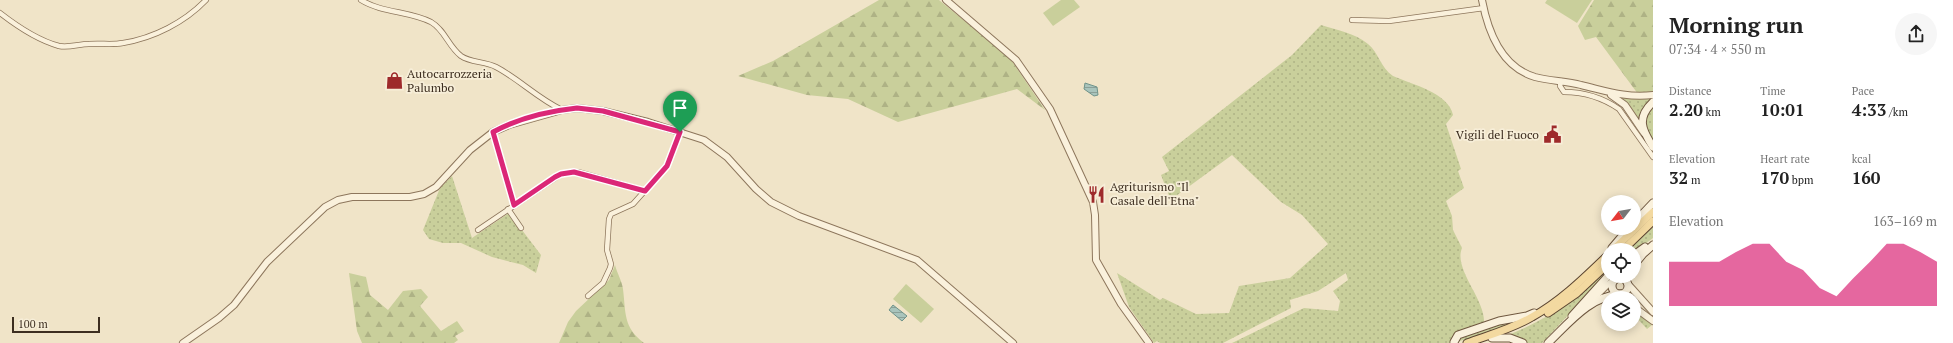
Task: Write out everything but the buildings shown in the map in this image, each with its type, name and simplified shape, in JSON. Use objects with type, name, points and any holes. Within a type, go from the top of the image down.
[{"type":"main road","points":[[1652,145],[1642,127],[1643,118],[1647,107],[1653,102]]},
{"type":"main road","points":[[1641,216],[1653,203]]},
{"type":"main road","points":[[1620,243],[1653,212]]},
{"type":"main road","points":[[1630,243],[1653,221]]},
{"type":"main road","points":[[1617,243],[1624,235]]},
{"type":"main road","points":[[1641,250],[1653,241]]},
{"type":"main road","points":[[1641,256],[1653,245]]},
{"type":"main road","points":[[1467,343],[1502,331],[1534,316],[1548,307],[1601,263]]},
{"type":"main road","points":[[1471,343],[1492,338],[1532,322],[1548,313],[1577,294],[1601,265]]},
{"type":"main road","points":[[1454,342],[1458,335],[1499,320],[1532,314],[1587,276]]},
{"type":"main road","points":[[1550,340],[1602,283]]},
{"type":"main road","points":[[1550,340],[1575,317],[1601,298]]},
{"type":"main road","points":[[1492,338],[1510,338],[1523,343]]},
{"type":"street","points":[[0,13],[39,39],[70,47],[84,44],[123,43],[141,39],[185,19],[206,0]]},
{"type":"street","points":[[361,0],[372,5],[433,23],[443,32],[456,51],[463,57],[495,66],[544,101],[562,110]]},
{"type":"street","points":[[946,0],[1011,53],[1044,100],[1093,202],[1095,215],[1096,260],[1121,304],[1149,343]]},
{"type":"street","points":[[1482,0],[1494,40],[1503,54],[1514,66],[1536,77],[1606,92],[1635,97],[1653,95]]},
{"type":"street","points":[[1352,20],[1389,21],[1484,8]]},
{"type":"street","points":[[1560,81],[1560,86],[1564,92],[1587,95],[1612,104],[1619,109],[1653,158]]},
{"type":"street","points":[[1606,92],[1626,105],[1646,136]]},
{"type":"street","points":[[183,343],[219,318],[234,305],[266,262],[325,207],[344,198],[410,197],[430,192],[470,150],[493,132],[509,125],[562,110],[577,108],[603,111],[704,140],[727,157],[756,189],[771,202],[799,216],[917,260],[1013,343]]},
{"type":"street","points":[[493,132],[514,205]]},
{"type":"street","points":[[588,296],[603,283],[610,268],[611,264],[607,250],[609,219],[611,214],[633,204],[667,166],[680,132]]},
{"type":"street","points":[[478,230],[561,174],[574,172],[645,191]]},
{"type":"street","points":[[508,210],[521,228]]},
{"type":"street","points":[[1575,317],[1610,283]]},
{"type":"street","points":[[1629,283],[1653,312]]},
{"type":"street","points":[[1641,312],[1653,321]]},
{"type":"green space","points":[[879,0],[939,0],[1010,58],[1045,110],[1017,89],[898,122],[848,99],[807,95],[738,76],[773,61]]},
{"type":"green space","points":[[1061,0],[1074,0],[1080,7],[1053,26],[1043,13]]},
{"type":"green space","points":[[1547,0],[1592,0],[1577,23],[1545,3]]},
{"type":"green space","points":[[1594,0],[1653,0],[1653,93],[1638,94],[1596,37],[1585,40],[1578,26]]},
{"type":"green space","points":[[1321,25],[1351,34],[1363,40],[1372,48],[1385,68],[1393,76],[1428,90],[1437,95],[1450,107],[1453,115],[1446,124],[1461,169],[1458,171],[1464,188],[1446,201],[1452,216],[1453,230],[1462,248],[1460,256],[1462,265],[1480,305],[1484,323],[1456,333],[1453,335],[1452,343],[1232,343],[1304,308],[1338,311],[1340,301],[1333,291],[1348,280],[1346,273],[1318,291],[1290,300],[1291,308],[1223,343],[1160,343],[1157,341],[1154,343],[1129,307],[1117,273],[1160,300],[1163,298],[1196,314],[1229,313],[1239,286],[1290,278],[1328,244],[1302,215],[1281,202],[1232,155],[1176,196],[1170,198],[1161,175],[1169,171],[1162,157],[1292,55]]},
{"type":"green space","points":[[1620,97],[1653,97],[1653,99],[1639,122],[1628,104]]},
{"type":"green space","points":[[1653,105],[1653,142],[1648,132],[1647,119]]},
{"type":"green space","points":[[452,176],[472,238],[509,213],[541,255],[536,273],[523,265],[492,257],[461,243],[443,243],[429,239],[423,230],[440,188]]},
{"type":"green space","points":[[1653,227],[1653,238],[1641,247],[1641,243],[1636,243]]},
{"type":"green space","points":[[615,265],[622,286],[625,312],[629,325],[637,337],[644,343],[559,343],[568,322],[576,311],[609,280]]},
{"type":"green space","points":[[349,273],[366,277],[370,295],[388,310],[403,291],[421,289],[428,297],[420,306],[441,331],[457,321],[464,331],[455,336],[458,340],[454,343],[362,343],[357,331]]},
{"type":"green space","points":[[1601,277],[1601,280],[1542,343],[1527,343],[1518,337],[1508,335],[1535,323],[1561,308]]},
{"type":"green space","points":[[906,284],[934,309],[921,323],[893,299]]},
{"type":"green space","points":[[1641,316],[1652,325],[1647,329],[1641,323]]},
{"type":"green space","points":[[1521,319],[1496,331],[1456,342],[1457,339],[1492,325]]},
{"type":"water","points":[[1085,83],[1097,87],[1098,95],[1094,96],[1084,89]]},
{"type":"water","points":[[893,305],[907,316],[902,321],[889,310]]},
{"type":"place","name":"Autocarrozzeria Palumbo","points":[[394,81]]},
{"type":"place","name":"Vigili del Fuoco","points":[[1552,135]]},
{"type":"place","name":"Agriturismo \"Il Casale dell'Etna\"","points":[[1097,194]]},
{"type":"route","points":[[590,108],[648,122],[680,132],[671,159],[667,166],[645,191],[574,172],[561,174],[555,177],[514,205],[493,132],[509,125],[562,110],[590,108]]}]
